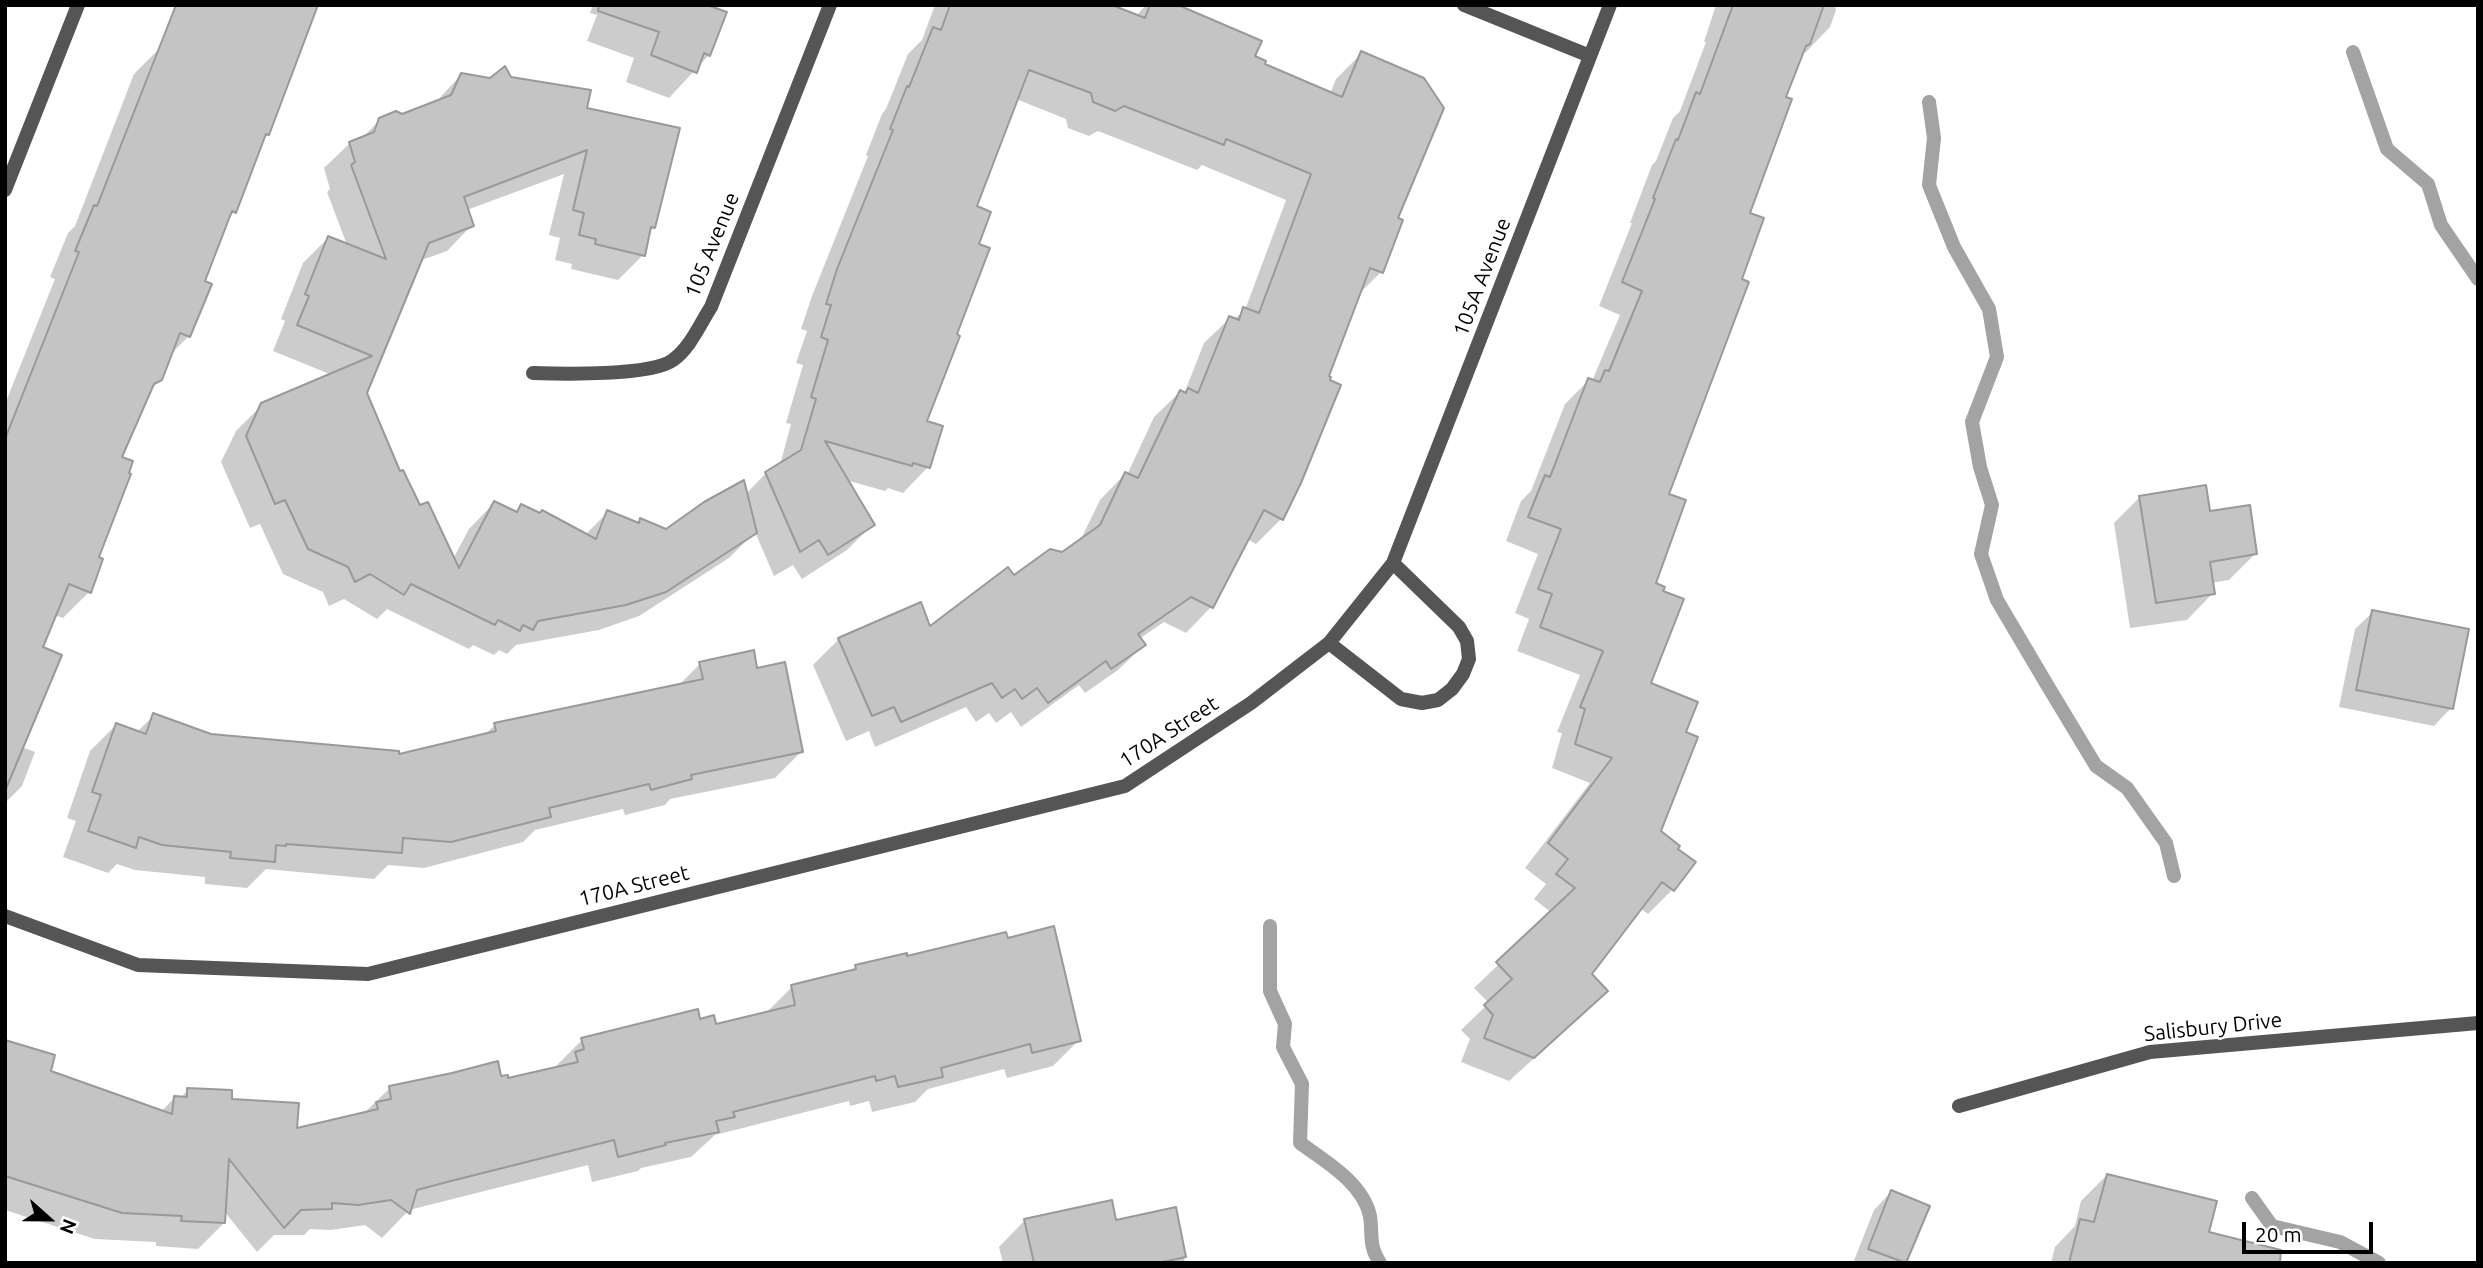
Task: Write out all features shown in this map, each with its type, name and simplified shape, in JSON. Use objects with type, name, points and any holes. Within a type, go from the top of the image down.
[{"type":"street","points":[[5,190],[78,5]]},
{"type":"street","name":"105 Avenue","points":[[533,373],[653,369],[673,361],[690,341],[711,307],[830,5]]},
{"type":"street","points":[[1464,5],[1590,56]]},
{"type":"street","name":"105A Avenue","points":[[1251,703],[1329,643],[1393,563],[1610,5]]},
{"type":"street","points":[[1329,643],[1401,699],[1422,703],[1438,700],[1452,689],[1463,674],[1469,659],[1467,641],[1459,627],[1393,563]]},
{"type":"street","name":"170A Street","points":[[5,916],[138,965],[368,974],[1125,786],[1251,703]]},
{"type":"street","name":"Salisbury Drive","points":[[1959,1106],[2150,1052],[2478,1023]]},
{"type":"building","points":[[176,5],[318,5],[269,135],[266,134],[236,213],[232,211],[205,281],[212,284],[190,337],[180,333],[162,380],[154,384],[122,457],[133,461],[129,473],[131,474],[99,557],[103,559],[91,593],[69,584],[43,647],[62,655],[5,791],[5,439],[79,252],[75,251],[94,205],[97,206]]},
{"type":"building","points":[[599,5],[707,5],[727,12],[710,56],[704,53],[697,73],[651,55],[659,32],[598,11]]},
{"type":"building","points":[[950,5],[1112,5],[1145,18],[1150,5],[1178,5],[1262,41],[1255,56],[1266,61],[1265,64],[1342,97],[1361,51],[1424,78],[1444,108],[1398,218],[1403,220],[1383,273],[1370,268],[1329,376],[1330,380],[1341,385],[1301,483],[1283,520],[1264,510],[1213,608],[1191,597],[1138,634],[1146,645],[1111,669],[1106,661],[1048,703],[1037,688],[1022,699],[1015,689],[1002,698],[992,683],[901,722],[894,707],[872,716],[838,638],[921,602],[930,626],[1008,567],[1014,575],[1050,549],[1062,552],[1100,525],[1125,472],[1138,478],[1180,390],[1186,393],[1188,388],[1198,393],[1229,316],[1239,320],[1243,307],[1259,313],[1311,174],[1226,139],[1224,145],[1124,106],[1115,111],[1093,102],[1091,93],[1029,70],[977,206],[991,212],[979,244],[990,248],[927,421],[943,426],[930,468],[913,463],[912,466],[825,441],[875,525],[828,555],[819,540],[800,552],[765,472],[801,450],[816,399],[811,397],[828,340],[821,337],[831,305],[826,304],[837,269],[893,130],[890,129],[907,86],[909,87],[933,27],[941,30]]},
{"type":"building","points":[[1733,5],[1824,5],[1786,97],[1792,99],[1750,213],[1764,218],[1742,279],[1749,282],[1669,494],[1686,500],[1656,583],[1665,587],[1663,591],[1684,599],[1651,683],[1698,702],[1686,732],[1698,737],[1661,831],[1680,846],[1678,849],[1696,862],[1674,891],[1662,882],[1592,974],[1608,991],[1534,1058],[1484,1038],[1493,1015],[1484,1005],[1512,979],[1496,962],[1575,888],[1556,874],[1568,859],[1548,843],[1612,758],[1575,744],[1585,709],[1580,707],[1603,651],[1540,627],[1552,594],[1538,589],[1561,529],[1528,517],[1545,475],[1550,477],[1588,378],[1600,382],[1605,370],[1609,371],[1642,291],[1622,282],[1676,139],[1678,140],[1696,92],[1700,94]]},
{"type":"building","points":[[505,66],[511,77],[591,90],[587,108],[680,128],[655,228],[651,227],[645,256],[595,244],[596,239],[579,235],[584,213],[573,210],[587,150],[464,197],[474,226],[429,243],[367,393],[400,471],[403,470],[420,505],[428,502],[459,568],[494,501],[517,512],[521,504],[540,513],[542,510],[596,539],[607,510],[639,523],[640,518],[666,529],[704,502],[744,480],[757,533],[666,592],[626,605],[538,621],[533,630],[523,625],[520,631],[498,620],[495,625],[411,584],[404,595],[370,574],[355,582],[348,567],[308,549],[285,500],[275,504],[246,436],[261,403],[372,356],[297,325],[309,296],[305,294],[328,236],[386,259],[351,165],[355,162],[349,142],[374,132],[379,118],[396,111],[402,114],[451,95],[461,73],[490,78]]},
{"type":"building","points":[[2206,485],[2210,511],[2250,505],[2257,554],[2210,562],[2215,594],[2156,603],[2139,496]]},
{"type":"building","points":[[2372,610],[2469,629],[2453,709],[2356,690]]},
{"type":"building","points":[[754,650],[757,668],[785,662],[803,752],[691,775],[692,779],[651,790],[649,784],[549,808],[551,817],[451,842],[403,838],[402,853],[286,844],[276,845],[275,862],[230,858],[231,852],[162,845],[139,837],[136,848],[88,831],[101,795],[92,792],[116,723],[146,734],[153,713],[211,734],[399,751],[399,754],[496,731],[494,723],[703,679],[699,662]]},
{"type":"building","points":[[1054,926],[1081,1041],[1032,1053],[1030,1044],[941,1068],[943,1077],[898,1087],[895,1076],[876,1081],[875,1076],[733,1112],[735,1117],[716,1121],[719,1132],[665,1143],[666,1145],[618,1157],[614,1140],[451,1181],[417,1190],[410,1214],[391,1200],[358,1205],[332,1203],[332,1209],[301,1210],[284,1228],[229,1159],[225,1223],[181,1221],[182,1216],[122,1213],[5,1176],[5,1040],[55,1055],[51,1071],[172,1114],[174,1096],[187,1097],[187,1088],[232,1090],[232,1099],[299,1103],[297,1128],[378,1109],[376,1102],[391,1099],[389,1086],[498,1061],[501,1076],[508,1075],[508,1078],[578,1062],[575,1052],[584,1049],[581,1038],[698,1009],[700,1019],[714,1015],[716,1024],[795,1005],[791,985],[856,969],[855,965],[907,953],[907,956],[1006,932],[1008,938]]},
{"type":"building","points":[[2107,1174],[2217,1201],[2209,1232],[2281,1250],[2280,1263],[2069,1263],[2080,1219],[2094,1222]]},
{"type":"building","points":[[1891,1190],[1930,1206],[1906,1263],[1868,1249]]},
{"type":"building","points":[[1112,1200],[1116,1220],[1176,1207],[1186,1257],[1158,1263],[1034,1263],[1024,1219]]},
{"type":"waterway","points":[[2353,52],[2387,149],[2428,184],[2441,225],[2478,279]]},
{"type":"waterway","points":[[1929,102],[1934,138],[1929,185],[1954,247],[1989,309],[1997,357],[1972,422],[1980,467],[1992,505],[1981,554],[1997,600],[2046,683],[2096,766],[2127,788],[2166,843],[2174,876]]},
{"type":"waterway","points":[[1270,926],[1270,991],[1285,1024],[1283,1047],[1302,1084],[1300,1143],[1342,1174],[1360,1193],[1370,1216],[1372,1245],[1380,1263]]},
{"type":"waterway","points":[[2252,1198],[2272,1226],[2340,1242],[2379,1263]]}]
